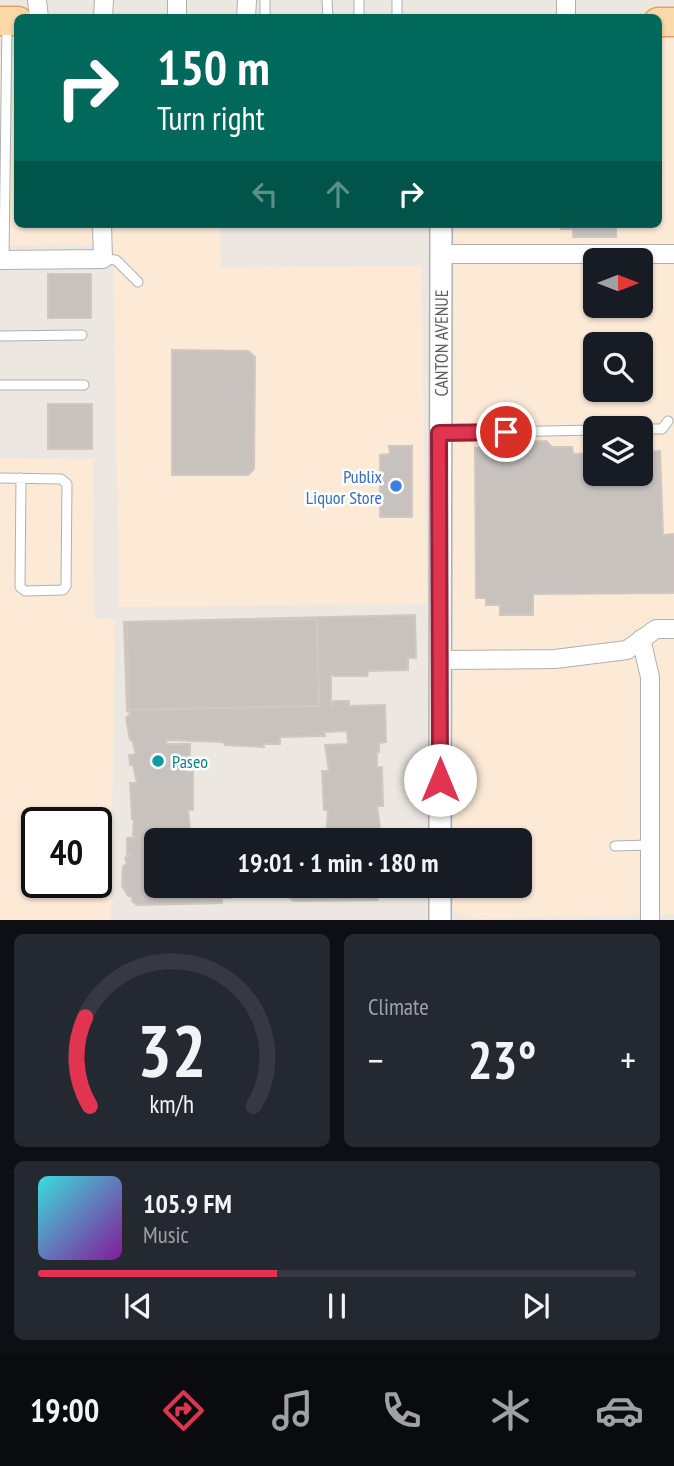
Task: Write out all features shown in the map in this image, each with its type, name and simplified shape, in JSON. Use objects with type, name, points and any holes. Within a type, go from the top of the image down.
[{"type":"street","points":[[2,260],[103,259],[102,228]]},
{"type":"street","name":"CANTON AVENUE","points":[[440,828],[441,228]]},
{"type":"street","points":[[440,254],[674,254]]},
{"type":"street","points":[[440,660],[555,659],[627,649],[656,629],[674,629]]},
{"type":"street","points":[[641,639],[650,677],[650,920]]},
{"type":"street","points":[[440,898],[440,920]]},
{"type":"lane","points":[[2,260],[3,136],[8,21]]},
{"type":"lane","points":[[103,259],[116,260],[138,282]]},
{"type":"lane","points":[[0,337],[82,335]]},
{"type":"lane","points":[[0,385],[84,385]]},
{"type":"lane","points":[[653,429],[662,429],[668,421]]},
{"type":"lane","points":[[439,433],[583,430]]},
{"type":"lane","points":[[0,478],[21,478],[61,479],[67,484],[66,586],[63,590],[25,592],[20,587],[21,478]]},
{"type":"lane","points":[[615,846],[649,845]]},
{"type":"shaded area","points":[[674,26],[674,914],[477,919],[453,913],[453,898],[532,898],[532,828],[453,828],[454,228],[662,228],[662,28]]},
{"type":"shaded area","points":[[0,56],[14,56],[14,228],[220,228],[221,267],[421,266],[427,604],[119,607],[113,244],[0,246]]},
{"type":"shaded area","points":[[0,458],[93,459],[94,618],[115,619],[112,845],[112,807],[21,807],[21,898],[111,898],[111,920],[0,920]]},
{"type":"building","points":[[616,228],[616,237],[573,237],[573,229],[561,229]]},
{"type":"building","points":[[48,274],[91,274],[91,318],[48,318]]},
{"type":"building","points":[[172,350],[248,351],[255,357],[254,469],[248,475],[172,475]]},
{"type":"building","points":[[48,404],[92,404],[92,449],[48,449]]},
{"type":"building","points":[[546,441],[552,447],[572,447],[573,454],[583,454],[583,486],[653,486],[653,451],[660,451],[663,535],[674,534],[674,593],[533,594],[533,615],[500,615],[500,605],[486,605],[486,598],[476,598],[475,448],[504,448],[508,443]]},
{"type":"building","name":"Publix Liquor Store","points":[[389,446],[412,446],[412,517],[380,517],[380,455],[390,454]]},
{"type":"building","name":"Paseo","points":[[415,615],[416,658],[408,658],[408,670],[368,671],[367,676],[334,676],[331,671],[331,706],[334,701],[349,701],[349,706],[385,705],[386,742],[379,743],[377,752],[377,767],[382,767],[383,806],[377,806],[380,828],[327,828],[328,810],[324,810],[322,771],[329,771],[325,745],[348,744],[347,731],[324,732],[325,736],[280,737],[280,744],[263,744],[264,747],[166,740],[166,744],[190,744],[187,772],[193,772],[193,810],[188,810],[190,828],[144,828],[144,898],[222,898],[222,903],[137,905],[132,901],[132,897],[128,896],[122,886],[123,867],[127,863],[125,858],[130,854],[127,854],[127,838],[136,837],[133,835],[130,783],[137,783],[133,765],[130,765],[129,755],[136,754],[126,718],[131,713],[127,711],[124,622]]},
{"type":"building","points":[[317,619],[319,706],[129,710],[127,622]]},
{"type":"building","points":[[290,898],[378,900],[294,901]]},
{"type":"place","name":"Publix Liquor Store","points":[[396,486]]},
{"type":"place","name":"Paseo","points":[[158,761]]},
{"type":"route","points":[[440,780],[439,433],[506,432]]}]
